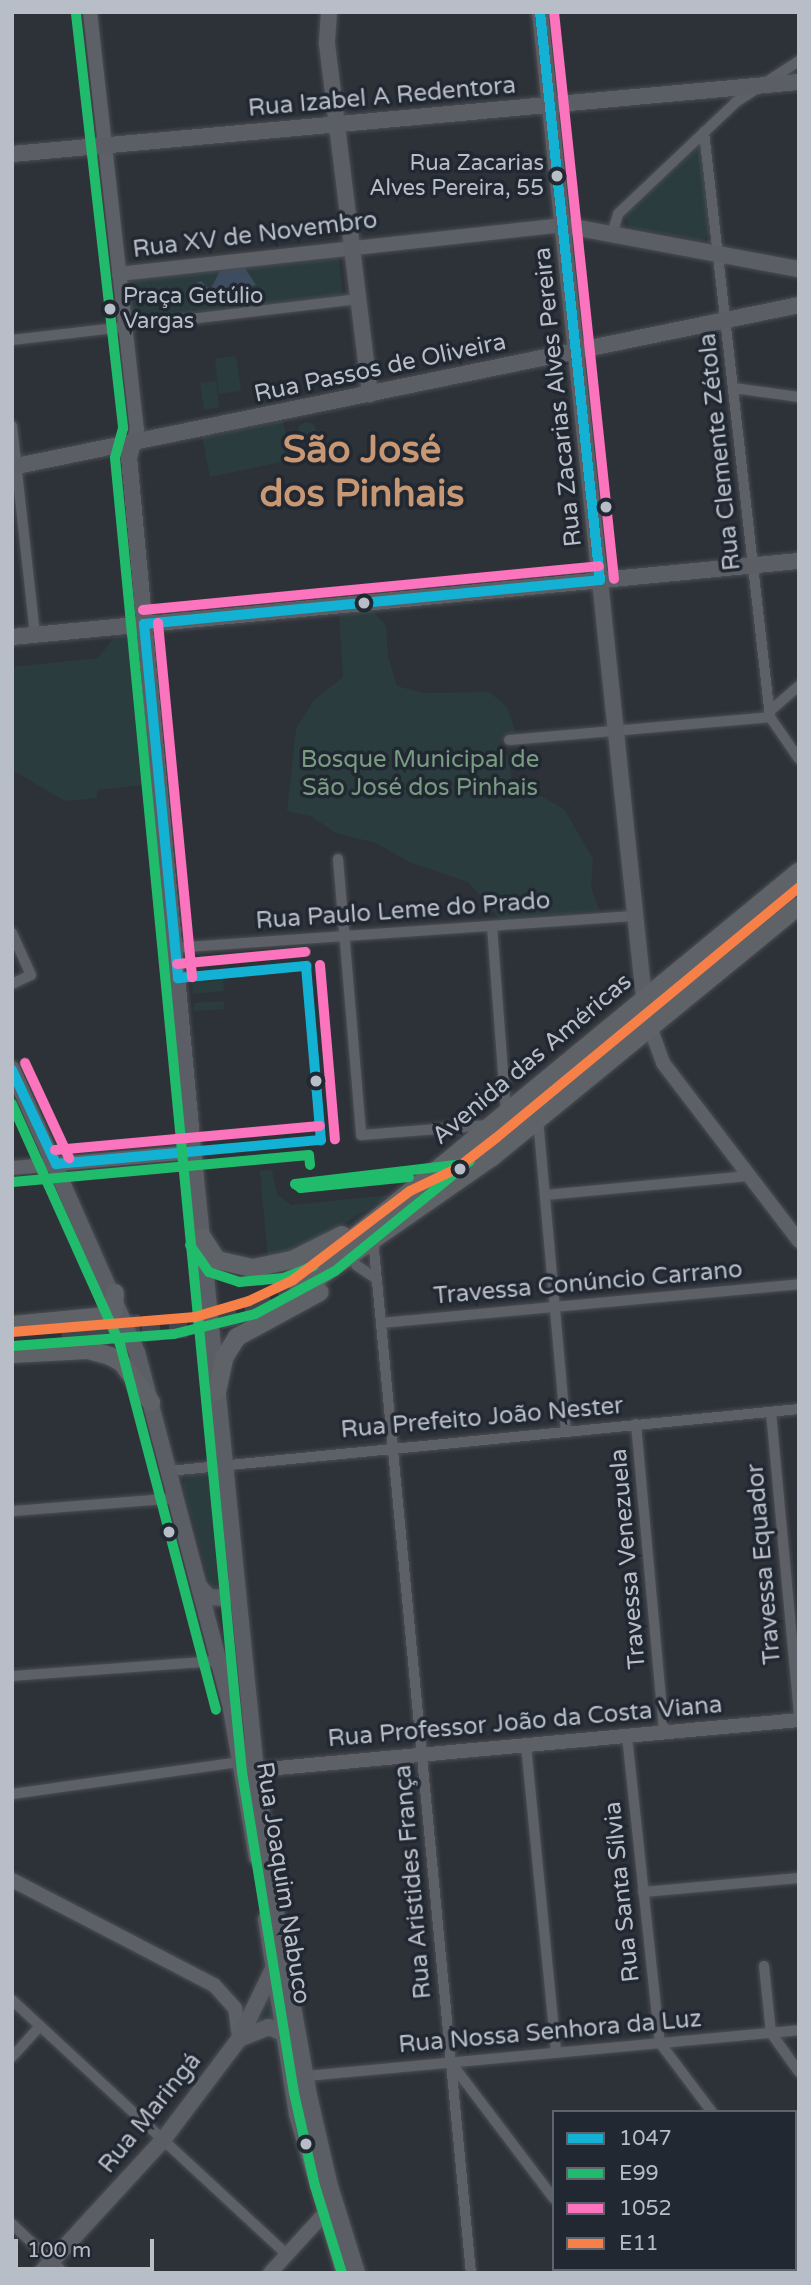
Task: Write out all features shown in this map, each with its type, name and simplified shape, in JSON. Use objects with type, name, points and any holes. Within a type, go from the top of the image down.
[{"type":"main road","points":[[329,12],[327,44],[370,394]]},
{"type":"main road","name":"Rua Zacarias Alves Pereira","points":[[540,12],[635,916],[650,1027]]},
{"type":"main road","name":"Rua Izabel A Redentora","points":[[12,154],[799,82]]},
{"type":"main road","points":[[563,225],[799,269]]},
{"type":"main road","name":"Rua Passos de Oliveira","points":[[14,467],[799,305]]},
{"type":"main road","name":"Rua Joaquim Nabuco","points":[[133,443],[129,457],[174,948],[256,1770],[272,1890],[329,2208],[344,2273]]},
{"type":"main road","points":[[12,637],[799,561]]},
{"type":"main road","name":"Avenida das Américas","points":[[799,871],[492,1125],[376,1216],[296,1285],[371,1241],[466,1177],[799,906]]},
{"type":"main road","name":"Rua Joaquim Nabuco","points":[[12,1069],[115,1293],[151,1402],[218,1661],[241,1762],[297,2115],[329,2208],[358,2273]]},
{"type":"main road","points":[[201,1237],[211,1254],[226,1264],[267,1266],[308,1253],[376,1216]]},
{"type":"main road","points":[[217,1392],[224,1358],[237,1338],[320,1291],[356,1265],[371,1241]]},
{"type":"main road","points":[[12,1325],[106,1317],[114,1310],[115,1293]]},
{"type":"main road","points":[[12,1332],[61,1335],[12,1345]]},
{"type":"main road","points":[[12,1354],[88,1350],[110,1356],[122,1363],[151,1402]]},
{"type":"main road","points":[[199,1586],[209,1597],[224,1598],[237,1581]]},
{"type":"main road","points":[[209,1626],[210,1617],[221,1607],[228,1607],[240,1618]]},
{"type":"main road","name":"Rua Maringá","points":[[46,2267],[163,2140],[239,2039],[274,1967]]},
{"type":"main road","points":[[239,2039],[262,2028],[284,2031],[301,2049]]},
{"type":"street","points":[[90,12],[137,429],[133,443]]},
{"type":"street","points":[[612,234],[618,214],[704,132],[755,86],[799,61]]},
{"type":"street","name":"Rua Clemente Zétola","points":[[704,132],[770,714],[799,759]]},
{"type":"street","name":"Rua XV de Novembro","points":[[119,274],[352,246],[563,225]]},
{"type":"street","points":[[165,322],[359,299]]},
{"type":"street","points":[[12,340],[125,327]]},
{"type":"street","points":[[733,388],[799,397]]},
{"type":"street","points":[[12,426],[14,467],[35,635]]},
{"type":"street","points":[[509,740],[770,714],[799,686]]},
{"type":"street","points":[[338,859],[361,1135],[492,1125]]},
{"type":"street","name":"Rua Paulo Leme do Prado","points":[[174,948],[635,916]]},
{"type":"street","points":[[492,926],[506,1113]]},
{"type":"street","points":[[12,933],[31,975],[12,984]]},
{"type":"street","points":[[650,1027],[663,1063],[799,1241]]},
{"type":"street","points":[[538,1119],[566,1431]]},
{"type":"street","points":[[12,1168],[193,1152]]},
{"type":"street","points":[[545,1195],[749,1176]]},
{"type":"street","name":"Rua Aristides França","points":[[371,1241],[377,1279],[471,2273]]},
{"type":"street","points":[[356,1265],[377,1279]]},
{"type":"street","name":"Travessa Conúncio Carrano","points":[[381,1323],[799,1283]]},
{"type":"street","name":"Rua Prefeito João Nester","points":[[169,1471],[225,1463],[799,1409]]},
{"type":"street","name":"Travessa Equador","points":[[771,1412],[799,1711]]},
{"type":"street","name":"Travessa Venezuela","points":[[636,1424],[664,1732]]},
{"type":"street","points":[[12,1511],[176,1498]]},
{"type":"street","points":[[12,1676],[218,1661]]},
{"type":"street","name":"Rua Professor João da Costa Viana","points":[[256,1770],[799,1720]]},
{"type":"street","name":"Rua Santa Sílvia","points":[[627,1736],[660,2043]]},
{"type":"street","points":[[526,1745],[556,2053]]},
{"type":"street","points":[[12,1794],[241,1762]]},
{"type":"street","points":[[643,1892],[799,1878]]},
{"type":"street","points":[[12,1880],[214,1985],[235,2007],[239,2039]]},
{"type":"street","points":[[764,1966],[771,2033],[799,2072]]},
{"type":"street","points":[[12,2000],[287,2255]]},
{"type":"street","points":[[12,2057],[40,2026]]},
{"type":"street","name":"Rua Nossa Senhora da Luz","points":[[306,2076],[799,2030]]},
{"type":"street","points":[[660,2043],[710,2110]]},
{"type":"street","points":[[451,2063],[552,2196]]},
{"type":"street","points":[[270,2273],[329,2208]]},
{"type":"street","points":[[12,2224],[46,2267],[64,2273]]},
{"type":"green space","points":[[700,141],[712,231],[703,241],[629,227],[624,214]]},
{"type":"green space","name":"Praça Getúlio Vargas","points":[[338,250],[343,299],[127,324],[122,276]]},
{"type":"green space","points":[[236,356],[241,391],[219,394],[215,359]]},
{"type":"green space","points":[[216,381],[219,407],[204,410],[200,383]]},
{"type":"green space","points":[[283,420],[291,460],[210,477],[202,436]]},
{"type":"green space","points":[[303,422],[311,422],[316,431],[314,438],[303,440],[298,435],[298,427]]},
{"type":"green space","name":"Bosque Municipal de São José dos Pinhais","points":[[373,611],[386,626],[388,657],[397,686],[423,693],[489,692],[507,707],[516,733],[503,735],[500,746],[508,757],[512,780],[564,809],[593,859],[591,887],[599,910],[501,920],[468,882],[409,862],[376,843],[336,833],[311,816],[287,811],[296,729],[313,701],[343,677],[339,613]]},
{"type":"green space","points":[[135,632],[150,784],[97,790],[97,798],[65,801],[12,770],[12,667],[98,658],[117,634]]},
{"type":"green space","points":[[223,980],[224,991],[193,994],[192,983]]},
{"type":"green space","points":[[224,1001],[225,1009],[194,1011],[194,1003]]},
{"type":"green space","points":[[272,1170],[277,1194],[291,1205],[390,1195],[313,1243],[268,1259],[260,1171]]},
{"type":"green space","points":[[214,1472],[219,1475],[227,1591],[211,1586],[183,1484],[186,1476]]},
{"type":"green space","points":[[269,1989],[274,2024],[251,2023]]},
{"type":"water","points":[[245,268],[256,285],[205,298],[196,283],[201,281],[210,290],[220,271]]},
{"type":"tunnel","points":[[62,1341],[194,1328],[256,1311],[299,1291]]},
{"type":"tunnel","points":[[70,1328],[140,1323]]},
{"type":"transit line","name":"1047","points":[[540,12],[600,580]]},
{"type":"transit line","name":"1052","points":[[554,12],[614,579]]},
{"type":"transit line","name":"E99","points":[[76,14],[123,428],[115,458],[242,1772],[294,2093],[315,2186],[342,2273]]},
{"type":"transit line","name":"1052","points":[[143,610],[599,566]]},
{"type":"transit line","name":"1047","points":[[144,624],[600,580]]},
{"type":"transit line","name":"1052","points":[[158,623],[192,977]]},
{"type":"transit line","name":"1047","points":[[144,624],[178,978]]},
{"type":"transit line","name":"E11","points":[[12,1332],[195,1317],[249,1301],[293,1280],[410,1191],[456,1169],[496,1138],[799,887]]},
{"type":"transit line","name":"1052","points":[[177,964],[305,952]]},
{"type":"transit line","name":"1052","points":[[320,965],[335,1139]]},
{"type":"transit line","name":"1047","points":[[306,966],[321,1140]]},
{"type":"transit line","name":"1047","points":[[178,978],[306,966]]},
{"type":"transit line","name":"1052","points":[[25,1063],[69,1158]]},
{"type":"transit line","name":"1047","points":[[12,1070],[56,1164]]},
{"type":"transit line","name":"E99","points":[[12,1104],[120,1344],[216,1710]]},
{"type":"transit line","name":"1052","points":[[55,1150],[320,1126]]},
{"type":"transit line","name":"1047","points":[[56,1164],[321,1140]]},
{"type":"transit line","name":"E99","points":[[13,1182],[309,1155],[310,1165]]},
{"type":"transit line","name":"E99","points":[[13,1346],[174,1334],[255,1314],[335,1271],[470,1161]]},
{"type":"transit line","name":"E99","points":[[409,1177],[301,1188],[295,1184],[462,1164]]},
{"type":"transit line","name":"E99","points":[[190,1245],[209,1272],[239,1282],[284,1278],[314,1266]]},
{"type":"place","name":"Rua Zacarias Alves Pereira, 55","points":[[557,176]]},
{"type":"place","name":"Praça Getúlio Vargas","points":[[110,309]]},
{"type":"district","name":"São José dos Pinhais","points":[[362,473]]}]
